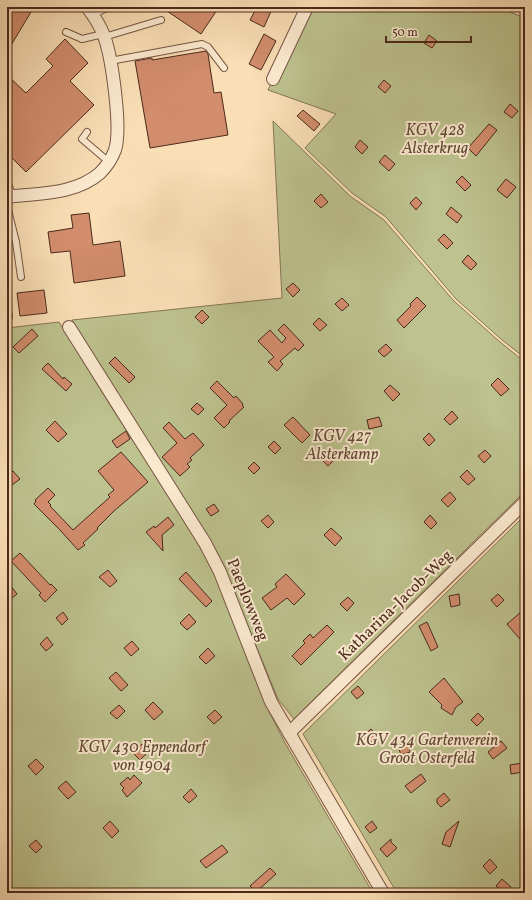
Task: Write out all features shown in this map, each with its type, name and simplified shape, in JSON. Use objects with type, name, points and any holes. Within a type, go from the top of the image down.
[{"type":"street","points":[[273,79],[307,7]]},
{"type":"street","points":[[9,200],[76,187],[100,173],[109,162],[115,150],[118,132],[116,102],[110,61],[104,35],[90,11]]},
{"type":"street","name":"Paeplowweg","points":[[69,327],[205,543],[220,572],[271,702],[383,893]]},
{"type":"street","name":"Katharina-Jacob-Weg","points":[[289,733],[525,502]]},
{"type":"lane","points":[[90,11],[108,7]]},
{"type":"lane","points":[[66,32],[82,39],[104,35],[161,20]]},
{"type":"lane","points":[[110,61],[202,44],[208,47],[224,68]]},
{"type":"lane","points":[[87,132],[82,139],[109,162]]},
{"type":"lane","points":[[7,182],[21,277]]},
{"type":"lane","points":[[7,302],[9,317],[7,320]]},
{"type":"green space","name":"KGV 428 Alsterkrug","points":[[307,7],[497,7],[525,18],[525,358],[502,340],[456,299],[386,217],[352,193],[305,148],[336,114],[268,90]]},
{"type":"green space","name":"KGV 427 Alsterkamp","points":[[273,121],[350,196],[384,220],[454,301],[525,362],[525,491],[294,719],[278,699],[224,569],[209,540],[72,320],[282,298]]},
{"type":"green space","name":"KGV 430 Eppendorf von 1904","points":[[59,322],[112,408],[199,542],[216,575],[266,705],[285,743],[373,893],[7,893],[7,328]]},
{"type":"green space","name":"KGV 434 Gartenverein Groot Osterfeld","points":[[525,515],[525,893],[397,893],[303,734]]},
{"type":"building","points":[[7,7],[34,7],[7,52]]},
{"type":"building","points":[[161,7],[219,7],[201,34]]},
{"type":"building","points":[[257,7],[273,7],[264,27],[250,20]]},
{"type":"building","points":[[264,34],[276,41],[261,70],[249,64]]},
{"type":"building","points":[[429,35],[437,41],[432,48],[424,43]]},
{"type":"building","points":[[65,39],[88,63],[70,81],[94,105],[26,172],[7,153],[7,75],[26,93],[53,66],[46,59]]},
{"type":"building","points":[[206,51],[208,54],[214,93],[221,92],[228,135],[150,148],[135,61],[152,58],[152,60]]},
{"type":"building","points":[[384,80],[391,86],[385,93],[378,87]]},
{"type":"building","points":[[510,104],[518,111],[512,118],[504,112]]},
{"type":"building","points":[[303,110],[320,124],[314,131],[297,116]]},
{"type":"building","points":[[489,124],[497,130],[476,156],[468,148]]},
{"type":"building","points":[[360,140],[368,147],[362,154],[355,147]]},
{"type":"building","points":[[385,155],[395,164],[389,171],[379,162]]},
{"type":"building","points":[[462,176],[471,185],[465,191],[456,182]]},
{"type":"building","points":[[506,179],[516,187],[507,198],[497,190]]},
{"type":"building","points":[[321,194],[328,202],[321,208],[314,201]]},
{"type":"building","points":[[416,197],[422,203],[416,210],[410,203]]},
{"type":"building","points":[[451,207],[462,216],[457,223],[446,214]]},
{"type":"building","points":[[89,213],[93,245],[120,241],[125,276],[74,283],[70,251],[51,253],[48,232],[73,228],[71,215]]},
{"type":"building","points":[[444,234],[453,243],[447,249],[438,240]]},
{"type":"building","points":[[468,255],[477,264],[471,270],[462,262]]},
{"type":"building","points":[[293,283],[300,290],[293,297],[286,289]]},
{"type":"building","points":[[44,290],[47,313],[20,316],[17,293]]},
{"type":"building","points":[[417,297],[426,306],[404,328],[397,320],[411,306],[410,304]]},
{"type":"building","points":[[342,298],[349,305],[342,311],[335,304]]},
{"type":"building","points":[[202,310],[209,317],[202,324],[195,317]]},
{"type":"building","points":[[319,318],[327,325],[320,331],[313,324]]},
{"type":"building","points":[[284,324],[304,345],[298,351],[295,348],[280,361],[283,364],[277,371],[268,362],[274,357],[258,341],[270,330],[282,343],[286,338],[278,330]]},
{"type":"building","points":[[32,329],[38,336],[19,353],[13,347]]},
{"type":"building","points":[[386,344],[392,350],[384,357],[378,351]]},
{"type":"building","points":[[115,357],[135,377],[129,383],[109,363]]},
{"type":"building","points":[[48,363],[63,379],[64,377],[72,384],[66,391],[42,369]]},
{"type":"building","points":[[498,378],[509,389],[501,396],[491,385]]},
{"type":"building","points":[[217,381],[234,398],[236,396],[244,407],[229,421],[230,422],[224,428],[214,418],[227,405],[210,388]]},
{"type":"building","points":[[390,385],[400,394],[393,401],[384,391]]},
{"type":"building","points":[[197,403],[204,409],[198,415],[191,409]]},
{"type":"building","points":[[452,411],[458,418],[450,425],[444,419]]},
{"type":"building","points":[[293,417],[310,435],[302,443],[284,425]]},
{"type":"building","points":[[379,417],[382,426],[369,429],[367,420]]},
{"type":"building","points":[[55,421],[67,434],[58,442],[46,430]]},
{"type":"building","points":[[169,422],[185,439],[193,433],[204,445],[190,458],[192,460],[187,464],[190,467],[180,476],[162,457],[177,443],[163,428]]},
{"type":"building","points":[[126,431],[130,439],[117,448],[112,441]]},
{"type":"building","points":[[429,433],[435,440],[429,446],[423,439]]},
{"type":"building","points":[[274,441],[281,448],[275,454],[268,447]]},
{"type":"building","points":[[331,450],[338,456],[328,466],[321,459]]},
{"type":"building","points":[[485,450],[491,456],[484,463],[478,456]]},
{"type":"building","points":[[121,452],[148,482],[114,511],[83,543],[85,545],[78,550],[34,504],[36,501],[35,500],[48,488],[55,495],[48,502],[51,505],[50,506],[73,530],[110,497],[108,495],[114,490],[98,471]]},
{"type":"building","points":[[254,462],[260,468],[254,474],[248,468]]},
{"type":"building","points":[[467,470],[475,479],[468,485],[460,477]]},
{"type":"building","points":[[13,471],[20,479],[12,485],[7,480],[7,477]]},
{"type":"building","points":[[450,492],[456,499],[448,507],[441,500]]},
{"type":"building","points":[[214,504],[219,511],[211,516],[206,509]]},
{"type":"building","points":[[268,515],[274,522],[268,528],[261,521]]},
{"type":"building","points":[[430,515],[437,523],[431,529],[424,522]]},
{"type":"building","points":[[168,517],[174,525],[162,535],[163,551],[146,532],[154,526],[155,528]]},
{"type":"building","points":[[331,528],[342,538],[335,546],[324,535]]},
{"type":"building","points":[[20,553],[50,585],[51,584],[57,590],[45,602],[39,595],[41,593],[11,561]]},
{"type":"building","points":[[108,570],[117,581],[110,587],[99,577]]},
{"type":"building","points":[[186,572],[212,601],[206,607],[179,579]]},
{"type":"building","points":[[286,574],[305,594],[294,605],[287,598],[271,610],[262,598],[277,587],[275,584]]},
{"type":"building","points":[[7,581],[17,594],[7,602]]},
{"type":"building","points":[[459,594],[460,605],[451,607],[449,596]]},
{"type":"building","points":[[498,594],[504,600],[497,607],[491,600]]},
{"type":"building","points":[[348,597],[354,603],[347,611],[340,604]]},
{"type":"building","points":[[63,612],[68,619],[62,625],[56,618]]},
{"type":"building","points":[[521,612],[525,617],[525,645],[507,624]]},
{"type":"building","points":[[189,614],[196,622],[187,630],[180,623]]},
{"type":"building","points":[[427,622],[438,647],[431,651],[419,626]]},
{"type":"building","points":[[327,625],[334,632],[301,665],[292,656],[305,643],[303,641],[310,634],[313,638]]},
{"type":"building","points":[[47,637],[53,645],[46,651],[40,644]]},
{"type":"building","points":[[132,641],[139,649],[131,656],[124,648]]},
{"type":"building","points":[[208,648],[215,656],[206,664],[199,657]]},
{"type":"building","points":[[116,672],[128,685],[121,691],[109,678]]},
{"type":"building","points":[[444,678],[463,702],[456,707],[452,715],[441,708],[442,705],[429,692]]},
{"type":"building","points":[[358,686],[364,693],[357,699],[351,692]]},
{"type":"building","points":[[153,702],[163,712],[154,720],[145,710]]},
{"type":"building","points":[[119,705],[125,711],[117,719],[110,713]]},
{"type":"building","points":[[215,710],[222,717],[214,724],[207,717]]},
{"type":"building","points":[[478,713],[484,719],[477,726],[471,720]]},
{"type":"building","points":[[371,729],[378,737],[370,743],[364,735]]},
{"type":"building","points":[[501,741],[507,748],[493,759],[488,752]]},
{"type":"building","points":[[137,742],[140,746],[142,744],[149,751],[140,760],[130,750]]},
{"type":"building","points":[[408,743],[410,752],[401,755],[398,746]]},
{"type":"building","points":[[36,759],[44,767],[36,775],[28,766]]},
{"type":"building","points":[[522,763],[523,772],[511,774],[510,765]]},
{"type":"building","points":[[421,774],[426,781],[411,793],[405,786]]},
{"type":"building","points":[[134,775],[142,783],[127,797],[122,790],[124,788],[120,784],[128,777],[130,780]]},
{"type":"building","points":[[66,781],[76,792],[68,799],[58,788]]},
{"type":"building","points":[[191,789],[197,796],[189,803],[183,797]]},
{"type":"building","points":[[444,793],[450,800],[441,807],[437,803],[437,799]]},
{"type":"building","points":[[110,821],[119,831],[112,838],[103,828]]},
{"type":"building","points":[[372,821],[377,828],[370,833],[365,827]]},
{"type":"building","points":[[459,821],[450,847],[442,844],[446,832]]},
{"type":"building","points":[[391,839],[391,842],[397,848],[387,857],[380,849]]},
{"type":"building","points":[[36,840],[42,847],[36,853],[29,846]]},
{"type":"building","points":[[222,845],[228,852],[206,868],[200,861]]},
{"type":"building","points":[[490,859],[497,867],[490,874],[483,866]]},
{"type":"building","points":[[270,868],[276,874],[256,892],[250,886]]},
{"type":"building","points":[[502,879],[511,887],[506,893],[496,886]]}]
